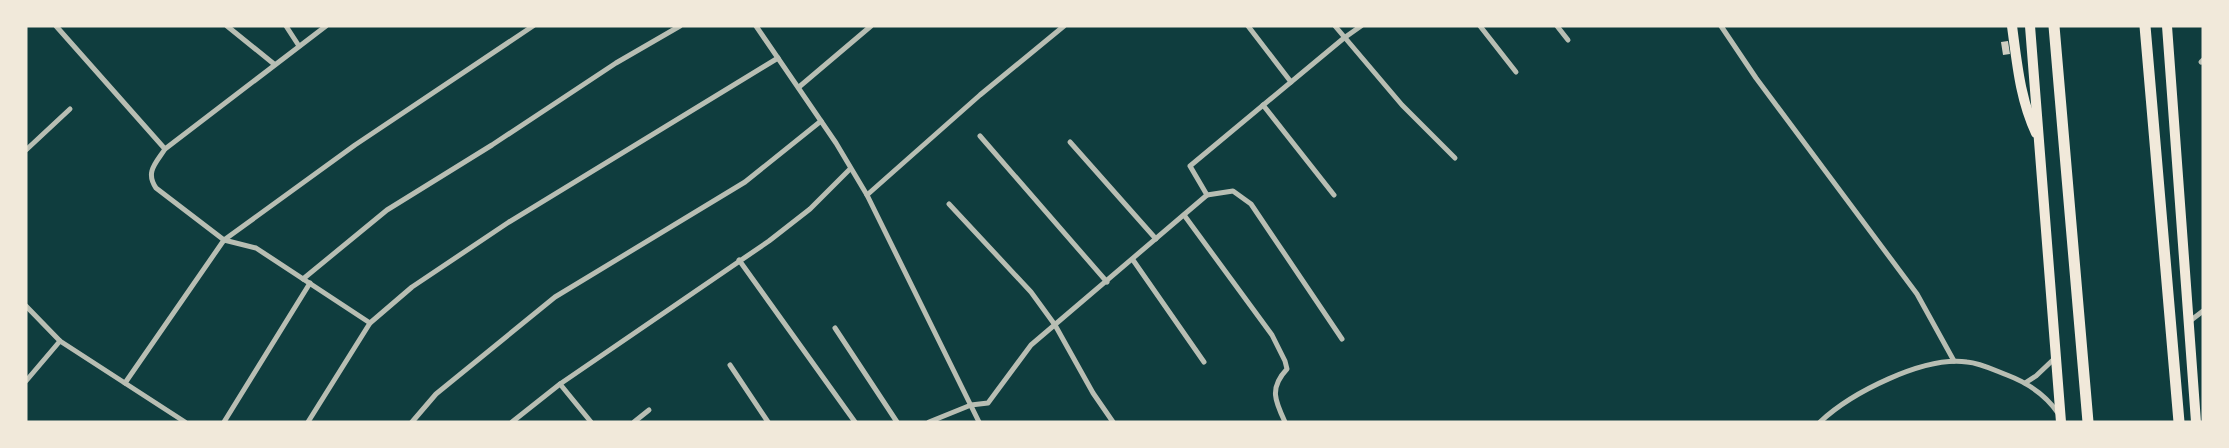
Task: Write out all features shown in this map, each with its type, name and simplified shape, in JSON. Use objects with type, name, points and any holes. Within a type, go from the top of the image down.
[{"type":"highway","points":[[2054,26],[2088,422]]},
{"type":"highway","points":[[2145,26],[2179,422]]},
{"type":"main road","points":[[2012,26],[2019,81],[2026,109],[2039,141]]},
{"type":"main road","points":[[2030,26],[2061,420]]},
{"type":"main road","points":[[2167,26],[2196,422]]},
{"type":"street","points":[[56,26],[68,42],[165,149]]},
{"type":"street","points":[[227,26],[274,64]]},
{"type":"street","points":[[286,26],[299,46]]},
{"type":"street","points":[[326,26],[165,149],[150,173],[151,181],[156,188],[224,240],[256,248],[370,323]]},
{"type":"street","points":[[125,383],[224,240],[355,145],[533,26]]},
{"type":"street","points":[[303,279],[387,210],[492,145],[616,63],[680,26]]},
{"type":"street","points":[[756,26],[799,87],[867,195],[979,422]]},
{"type":"street","points":[[867,195],[980,95],[1064,26]]},
{"type":"street","points":[[1248,26],[1292,82]]},
{"type":"street","points":[[1335,26],[1402,105],[1455,158]]},
{"type":"street","points":[[1207,195],[1190,166],[1361,26]]},
{"type":"street","points":[[1480,26],[1516,72]]},
{"type":"street","points":[[1557,26],[1568,40]]},
{"type":"street","points":[[1721,26],[1756,78],[1917,294],[1954,361]]},
{"type":"street","points":[[799,87],[870,27]]},
{"type":"street","points":[[308,422],[370,323],[412,287],[509,222],[778,58]]},
{"type":"street","points":[[1264,106],[1334,195]]},
{"type":"street","points":[[26,150],[70,109]]},
{"type":"street","points":[[412,422],[436,394],[554,297],[745,182],[821,121]]},
{"type":"street","points":[[980,136],[1107,282]]},
{"type":"street","points":[[1070,142],[1156,239]]},
{"type":"street","points":[[512,422],[560,384],[810,209],[850,169]]},
{"type":"street","points":[[929,422],[971,405],[988,403],[1031,345],[1207,195],[1233,191],[1243,196],[1251,204],[1342,339]]},
{"type":"street","points":[[949,204],[1031,292],[1055,324],[1093,394],[1113,422]]},
{"type":"street","points":[[1184,215],[1272,335],[1285,361],[1287,369],[1278,378],[1275,401],[1285,422]]},
{"type":"street","points":[[739,260],[855,422]]},
{"type":"street","points":[[1133,260],[1204,362]]},
{"type":"street","points":[[224,422],[310,284]]},
{"type":"street","points":[[26,306],[60,341],[184,422]]},
{"type":"street","points":[[2189,321],[2203,311]]},
{"type":"street","points":[[835,328],[897,422]]},
{"type":"street","points":[[26,381],[60,341]]},
{"type":"street","points":[[2025,383],[2056,358]]},
{"type":"street","points":[[1820,422],[1844,402],[1876,384],[1926,366],[1954,361],[1984,366],[2025,383],[2041,394],[2052,405],[2061,420]]},
{"type":"street","points":[[730,365],[768,422]]},
{"type":"street","points":[[560,384],[591,422]]},
{"type":"street","points":[[634,422],[649,410]]},
{"type":"building","points":[[2008,41],[2010,54],[2003,55],[2001,42]]}]
